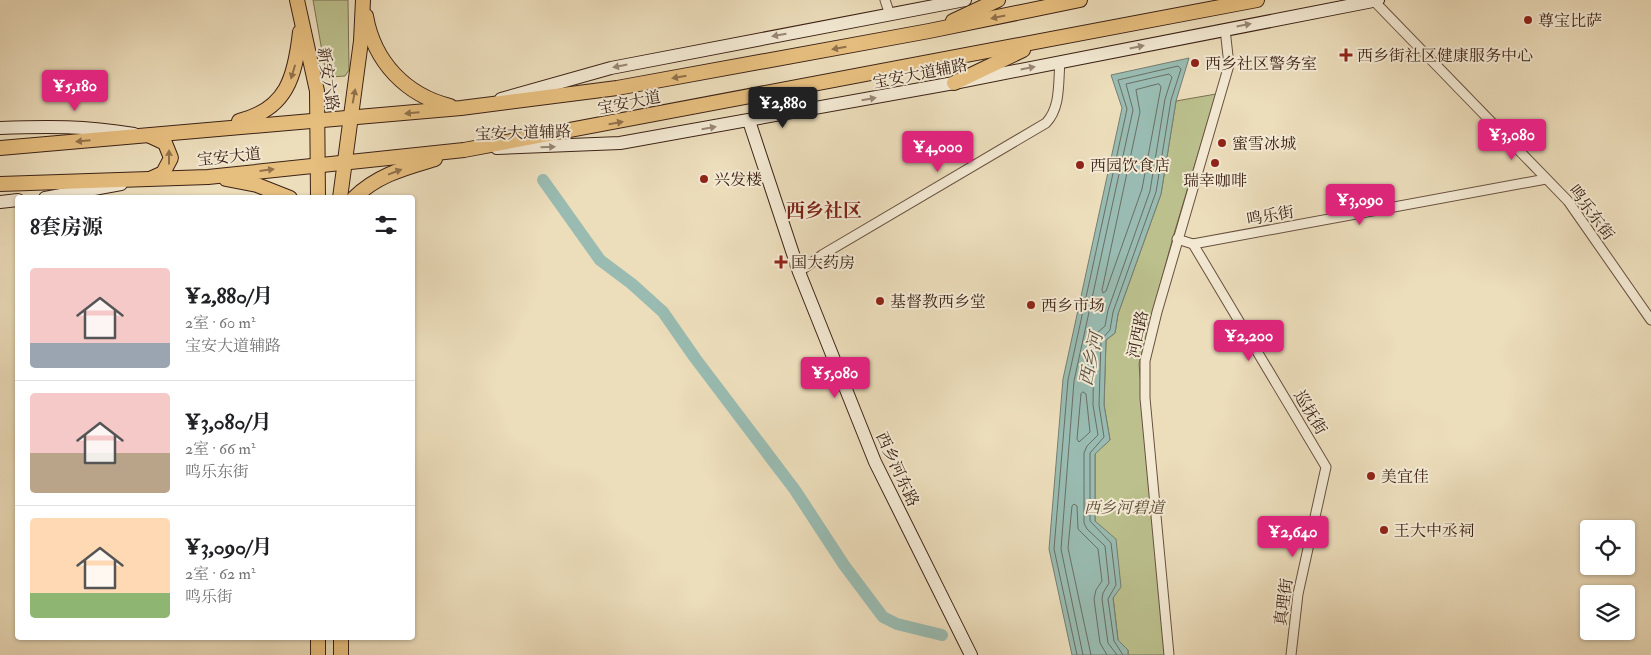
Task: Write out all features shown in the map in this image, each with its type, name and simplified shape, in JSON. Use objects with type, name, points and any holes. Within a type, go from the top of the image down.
[{"type":"main road","name":"新安六路","points":[[297,0],[317,91],[319,121],[318,195]]},
{"type":"main road","name":"新安六路","points":[[340,195],[361,41],[363,0]]},
{"type":"main road","points":[[363,0],[367,21],[378,52],[396,77],[427,99],[461,108]]},
{"type":"main road","name":"宝安大道辅路","points":[[461,108],[611,68],[965,0]]},
{"type":"main road","points":[[929,32],[998,0]]},
{"type":"main road","name":"宝安大道","points":[[0,148],[461,108],[617,88],[929,32],[1080,0]]},
{"type":"main road","name":"宝安大道","points":[[0,184],[208,177],[464,150],[1258,0]]},
{"type":"main road","name":"宝安大道辅路","points":[[464,150],[613,144],[954,83],[1376,0]]},
{"type":"main road","points":[[198,132],[255,117],[276,102],[286,89],[295,69],[301,24]]},
{"type":"main road","points":[[954,83],[1041,41]]},
{"type":"main road","name":"西乡河东路","points":[[749,121],[799,272],[875,462],[971,655]]},
{"type":"main road","points":[[0,128],[58,125],[88,126],[149,136],[165,143],[170,158],[163,173],[149,179],[61,195]]},
{"type":"main road","points":[[358,195],[376,180],[394,171],[464,150]]},
{"type":"main road","points":[[208,177],[257,185],[282,195]]},
{"type":"main road","points":[[0,202],[15,200]]},
{"type":"main road","points":[[318,640],[318,655]]},
{"type":"main road","points":[[341,640],[341,655]]},
{"type":"street","points":[[885,0],[890,15]]},
{"type":"street","name":"鸣乐东街","points":[[1376,0],[1568,201],[1651,320]]},
{"type":"street","name":"河西路","points":[[1169,655],[1144,378],[1145,361],[1177,239],[1229,65],[1224,29]]},
{"type":"street","points":[[799,272],[822,255],[1046,123],[1054,114],[1056,106],[1060,62]]},
{"type":"street","name":"鸣乐街","points":[[1177,239],[1193,244],[1546,179]]},
{"type":"street","name":"巡抚街","points":[[1193,244],[1326,467]]},
{"type":"street","name":"真理街","points":[[1291,655],[1298,594],[1326,467]]},
{"type":"green space","points":[[313,0],[348,0],[349,70],[345,76],[331,77],[326,74]]},
{"type":"green space","name":"西乡河碧道","points":[[1216,94],[1173,237],[1139,364],[1165,655],[1128,655],[1128,650],[1118,640],[1113,597],[1095,522],[1095,453],[1110,440],[1104,405],[1106,340],[1115,333],[1118,314],[1161,194],[1176,101]]},
{"type":"water","name":"西乡河","points":[[1189,58],[1176,101],[1161,194],[1118,314],[1115,333],[1106,340],[1104,405],[1110,440],[1095,454],[1095,521],[1116,539],[1121,587],[1113,598],[1118,640],[1128,650],[1128,655],[1072,655],[1049,549],[1063,379],[1122,108],[1111,75]]},
{"type":"waterway","points":[[543,180],[600,260],[632,284],[663,312],[695,358],[795,490],[844,565],[883,617],[897,624],[942,635]]},
{"type":"place","name":"尊宝比萨","points":[[1528,20]]},
{"type":"place","name":"西乡街社区健康服务中心","points":[[1346,55]]},
{"type":"place","name":"西乡社区警务室","points":[[1195,63]]},
{"type":"place","name":"蜜雪冰城","points":[[1222,143]]},
{"type":"place","name":"瑞幸咖啡","points":[[1215,163]]},
{"type":"place","name":"西园饮食店","points":[[1080,165]]},
{"type":"place","name":"兴发楼","points":[[704,179]]},
{"type":"place","name":"国大药房","points":[[781,262]]},
{"type":"place","name":"基督教西乡堂","points":[[880,301]]},
{"type":"place","name":"西乡市场","points":[[1031,305]]},
{"type":"place","name":"美宜佳","points":[[1371,476]]},
{"type":"place","name":"王大中丞祠","points":[[1384,530]]},
{"type":"district","name":"西乡社区","points":[[824,210]]}]
